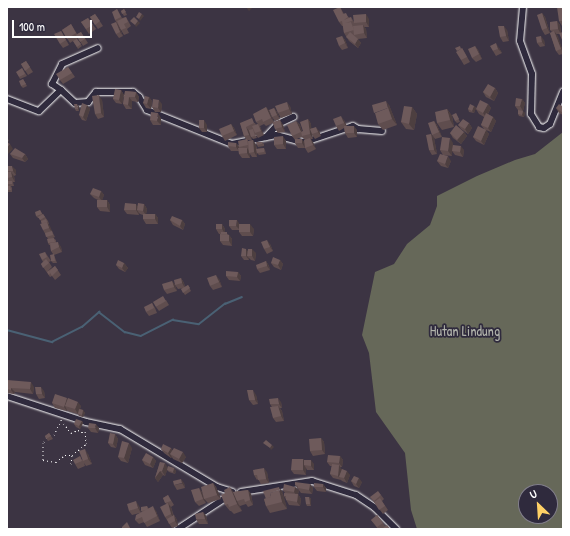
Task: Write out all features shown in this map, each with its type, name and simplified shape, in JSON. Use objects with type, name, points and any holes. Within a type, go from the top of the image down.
[{"type":"street","points":[[523,7],[520,41],[532,74],[531,114],[539,127],[544,128],[550,124],[563,91]]},
{"type":"street","points":[[98,48],[62,64],[52,84],[75,103],[88,102],[96,92],[133,92],[139,97],[147,110],[224,142],[242,143],[276,135],[302,142],[353,126],[382,131]]},
{"type":"street","points":[[7,99],[39,110],[61,90]]},
{"type":"street","points":[[265,138],[278,124],[293,118]]},
{"type":"street","points":[[7,396],[86,422],[123,430],[217,487],[235,492],[312,482],[356,495],[375,508],[396,529]]},
{"type":"street","points":[[178,529],[235,492]]},
{"type":"path","points":[[84,433],[78,430],[71,434],[61,420],[54,435],[45,439],[43,460],[56,462],[65,455],[72,455],[86,444],[84,433],[86,422]]},
{"type":"path","points":[[71,464],[72,455]]},
{"type":"green space","name":"Hutan Lindung","points":[[563,132],[563,529],[417,529],[411,510],[405,453],[376,412],[369,353],[362,335],[375,272],[394,264],[407,244],[430,225],[437,206],[437,196],[477,176],[515,160],[535,154]]},
{"type":"building","points":[[340,7],[343,14],[346,13],[348,17],[344,20],[351,17],[352,21],[345,23],[351,22],[354,30],[344,33],[342,21],[339,22],[333,10]]},
{"type":"building","points":[[557,7],[563,7],[563,21],[559,21]]},
{"type":"building","points":[[117,9],[121,17],[115,20],[112,12]]},
{"type":"building","points":[[124,9],[126,12],[122,14],[121,11]]},
{"type":"building","points":[[139,12],[142,14],[139,19],[136,17]]},
{"type":"building","points":[[542,13],[547,28],[542,30],[537,15]]},
{"type":"building","points":[[95,14],[100,21],[95,25],[90,17]]},
{"type":"building","points":[[366,14],[366,22],[354,23],[353,15]]},
{"type":"building","points":[[126,17],[128,22],[124,24],[126,28],[121,30],[117,21]]},
{"type":"building","points":[[134,17],[138,21],[135,25],[130,21]]},
{"type":"building","points":[[88,18],[93,25],[86,29],[81,22]]},
{"type":"building","points":[[557,21],[558,29],[550,30],[550,22]]},
{"type":"building","points":[[116,22],[120,32],[116,34],[111,24]]},
{"type":"building","points":[[71,24],[76,33],[67,39],[62,30]]},
{"type":"building","points":[[363,25],[364,33],[354,35],[353,26]]},
{"type":"building","points":[[498,26],[504,26],[506,36],[500,37]]},
{"type":"building","points":[[61,31],[66,40],[60,44],[54,34]]},
{"type":"building","points":[[554,31],[561,49],[556,51],[550,33]]},
{"type":"building","points":[[81,32],[85,39],[80,42],[76,35]]},
{"type":"building","points":[[350,32],[358,39],[355,44],[346,37]]},
{"type":"building","points":[[563,32],[563,42],[559,33]]},
{"type":"building","points":[[342,36],[345,43],[339,46],[336,38]]},
{"type":"building","points":[[541,36],[542,42],[537,43],[536,37]]},
{"type":"building","points":[[77,39],[81,44],[77,47],[73,41]]},
{"type":"building","points":[[496,43],[498,49],[493,51],[490,46]]},
{"type":"building","points":[[460,46],[461,49],[457,51],[455,48]]},
{"type":"building","points":[[475,46],[479,54],[472,58],[468,49]]},
{"type":"building","points":[[462,48],[467,57],[461,60],[456,52]]},
{"type":"building","points":[[26,61],[30,67],[25,71],[21,64]]},
{"type":"building","points":[[68,67],[72,73],[60,80],[56,74]]},
{"type":"building","points":[[22,68],[25,74],[19,77],[16,72]]},
{"type":"building","points":[[23,79],[26,84],[21,86],[19,81]]},
{"type":"building","points":[[488,84],[495,88],[490,97],[483,92]]},
{"type":"building","points":[[115,89],[121,90],[119,100],[113,99]]},
{"type":"building","points":[[125,91],[136,92],[135,97],[129,97],[128,105],[123,104]]},
{"type":"building","points":[[99,95],[101,113],[95,114],[92,96]]},
{"type":"building","points":[[145,96],[149,97],[147,104],[143,103]]},
{"type":"building","points":[[516,98],[522,99],[520,106],[515,106]]},
{"type":"building","points":[[153,99],[159,100],[158,108],[152,107]]},
{"type":"building","points":[[480,100],[488,104],[483,113],[476,109]]},
{"type":"building","points":[[386,101],[388,108],[374,113],[372,105]]},
{"type":"building","points":[[287,102],[289,109],[278,113],[275,106]]},
{"type":"building","points":[[82,103],[87,105],[83,117],[79,115]]},
{"type":"building","points":[[74,104],[77,104],[78,109],[75,109]]},
{"type":"building","points":[[470,104],[474,106],[472,111],[468,109]]},
{"type":"building","points":[[559,104],[563,107],[563,113],[556,108]]},
{"type":"building","points":[[404,106],[412,107],[409,124],[401,122]]},
{"type":"building","points":[[266,107],[271,118],[263,122],[262,119],[256,122],[253,114]]},
{"type":"building","points":[[274,108],[277,115],[272,117],[269,110]]},
{"type":"building","points":[[388,108],[392,119],[378,124],[375,113]]},
{"type":"building","points":[[447,109],[450,120],[437,123],[435,112]]},
{"type":"building","points":[[518,110],[523,111],[522,115],[518,114]]},
{"type":"building","points":[[151,112],[158,113],[157,121],[150,120]]},
{"type":"building","points":[[456,113],[459,119],[455,121],[452,115]]},
{"type":"building","points":[[486,113],[493,117],[488,128],[481,125]]},
{"type":"building","points":[[341,116],[344,123],[336,126],[333,119]]},
{"type":"building","points":[[252,118],[254,123],[246,127],[249,135],[244,136],[240,123]]},
{"type":"building","points":[[308,119],[310,134],[302,136],[301,132],[303,131],[300,122]]},
{"type":"building","points":[[463,119],[469,123],[465,129],[458,125]]},
{"type":"building","points":[[199,120],[204,120],[204,128],[199,128]]},
{"type":"building","points":[[280,120],[282,127],[275,129],[273,122]]},
{"type":"building","points":[[296,121],[301,132],[292,136],[287,125]]},
{"type":"building","points":[[434,121],[439,132],[432,135],[428,123]]},
{"type":"building","points":[[231,124],[234,131],[222,136],[219,129]]},
{"type":"building","points":[[258,124],[261,131],[255,133],[252,126]]},
{"type":"building","points":[[456,125],[464,132],[457,140],[450,133]]},
{"type":"building","points":[[344,126],[354,126],[354,133],[345,133]]},
{"type":"building","points":[[478,126],[486,130],[481,141],[473,137]]},
{"type":"building","points":[[316,127],[318,132],[312,134],[310,129]]},
{"type":"building","points":[[253,129],[255,136],[251,137],[249,130]]},
{"type":"building","points":[[431,134],[434,150],[429,150],[426,135]]},
{"type":"building","points":[[283,136],[283,144],[274,145],[274,137]]},
{"type":"building","points":[[442,137],[450,138],[448,151],[440,150]]},
{"type":"building","points":[[310,138],[313,145],[305,148],[304,140]]},
{"type":"building","points":[[247,139],[248,145],[239,147],[238,141]]},
{"type":"building","points":[[295,139],[302,139],[302,143],[295,143]]},
{"type":"building","points":[[253,140],[254,152],[249,153],[248,141]]},
{"type":"building","points":[[228,142],[236,143],[236,147],[228,146]]},
{"type":"building","points":[[256,142],[262,142],[262,144],[257,145]]},
{"type":"building","points":[[453,145],[461,146],[460,152],[452,151]]},
{"type":"building","points":[[15,148],[25,154],[22,158],[10,154]]},
{"type":"building","points":[[238,148],[247,148],[247,153],[239,154]]},
{"type":"building","points":[[264,148],[264,152],[257,153],[256,149]]},
{"type":"building","points":[[440,154],[448,156],[445,164],[437,161]]},
{"type":"building","points":[[7,166],[12,166],[13,171],[7,171]]},
{"type":"building","points":[[7,172],[11,172],[12,177],[7,178]]},
{"type":"building","points":[[7,181],[12,181],[12,184],[7,184]]},
{"type":"building","points":[[7,186],[10,186],[11,190],[7,190]]},
{"type":"building","points":[[93,188],[101,191],[99,197],[90,194]]},
{"type":"building","points":[[97,200],[107,200],[107,207],[97,207]]},
{"type":"building","points":[[125,203],[136,204],[136,210],[124,210]]},
{"type":"building","points":[[138,203],[144,204],[143,211],[137,210]]},
{"type":"building","points":[[40,210],[42,214],[36,216],[35,212]]},
{"type":"building","points":[[43,214],[45,217],[40,220],[38,217]]},
{"type":"building","points":[[143,214],[155,214],[155,219],[143,219]]},
{"type":"building","points":[[172,216],[182,220],[180,226],[170,220]]},
{"type":"building","points":[[46,219],[47,222],[42,224],[41,221]]},
{"type":"building","points":[[229,220],[237,220],[236,226],[229,226]]},
{"type":"building","points":[[47,222],[49,228],[43,230],[40,224]]},
{"type":"building","points":[[216,224],[222,224],[222,229],[216,229]]},
{"type":"building","points":[[239,224],[250,224],[250,232],[239,232]]},
{"type":"building","points":[[52,231],[53,235],[46,237],[45,233]]},
{"type":"building","points":[[221,232],[227,232],[227,235],[221,234]]},
{"type":"building","points":[[220,234],[229,235],[229,241],[220,241]]},
{"type":"building","points":[[54,238],[55,242],[48,243],[47,239]]},
{"type":"building","points":[[267,240],[270,247],[264,249],[261,242]]},
{"type":"building","points":[[58,242],[59,247],[51,251],[50,243]]},
{"type":"building","points":[[242,248],[246,249],[246,256],[241,256]]},
{"type":"building","points":[[248,249],[252,249],[252,256],[247,256]]},
{"type":"building","points":[[45,252],[47,257],[42,260],[39,254]]},
{"type":"building","points":[[54,254],[55,261],[51,261],[50,255]]},
{"type":"building","points":[[273,257],[280,260],[278,265],[271,263]]},
{"type":"building","points":[[46,259],[49,263],[43,268],[41,264]]},
{"type":"building","points":[[118,260],[124,263],[122,268],[116,265]]},
{"type":"building","points":[[266,261],[267,266],[257,269],[256,265]]},
{"type":"building","points":[[55,266],[58,270],[52,276],[49,271]]},
{"type":"building","points":[[226,271],[238,272],[237,277],[226,276]]},
{"type":"building","points":[[216,275],[219,282],[210,286],[207,278]]},
{"type":"building","points":[[181,278],[182,283],[175,285],[174,280]]},
{"type":"building","points":[[172,281],[174,287],[164,290],[162,284]]},
{"type":"building","points":[[188,285],[190,288],[183,293],[181,289]]},
{"type":"building","points":[[163,296],[166,301],[156,307],[153,302]]},
{"type":"building","points":[[152,303],[154,308],[146,312],[144,307]]},
{"type":"building","points":[[7,380],[31,382],[30,389],[7,389]]},
{"type":"building","points":[[35,387],[41,387],[42,394],[36,394]]},
{"type":"building","points":[[247,390],[253,390],[255,400],[249,400]]},
{"type":"building","points":[[55,394],[67,398],[64,407],[52,403]]},
{"type":"building","points":[[68,398],[78,402],[75,409],[65,406]]},
{"type":"building","points":[[278,398],[279,404],[270,404],[269,399]]},
{"type":"building","points":[[278,406],[281,416],[273,418],[270,407]]},
{"type":"building","points":[[79,409],[83,410],[82,415],[78,414]]},
{"type":"building","points":[[76,419],[82,421],[79,426],[74,424]]},
{"type":"building","points":[[89,423],[96,424],[95,428],[88,428]]},
{"type":"building","points":[[49,433],[51,436],[46,439],[45,436]]},
{"type":"building","points":[[110,433],[115,434],[113,444],[108,443]]},
{"type":"building","points":[[321,438],[322,450],[310,451],[309,439]]},
{"type":"building","points":[[266,440],[272,445],[270,448],[263,443]]},
{"type":"building","points":[[122,441],[129,443],[124,458],[118,457]]},
{"type":"building","points":[[163,444],[171,448],[168,453],[161,449]]},
{"type":"building","points":[[174,448],[183,452],[179,459],[170,454]]},
{"type":"building","points":[[85,449],[88,459],[83,461],[79,451]]},
{"type":"building","points":[[146,453],[153,457],[150,464],[142,460]]},
{"type":"building","points":[[328,455],[340,456],[339,463],[327,462]]},
{"type":"building","points":[[80,456],[82,461],[75,464],[73,460]]},
{"type":"building","points":[[292,459],[303,459],[303,470],[291,470]]},
{"type":"building","points":[[304,460],[311,460],[311,466],[304,465]]},
{"type":"building","points":[[160,462],[165,463],[162,471],[160,471],[155,478]]},
{"type":"building","points":[[332,464],[339,465],[338,476],[330,474]]},
{"type":"building","points":[[168,466],[174,468],[173,472],[167,470]]},
{"type":"building","points":[[264,468],[266,479],[258,480],[257,475],[254,475],[253,470]]},
{"type":"building","points":[[342,469],[347,471],[344,478],[339,477]]},
{"type":"building","points":[[354,476],[359,478],[356,484],[351,481]]},
{"type":"building","points":[[181,479],[182,483],[174,485],[173,481]]},
{"type":"building","points":[[295,482],[310,484],[309,490],[298,488],[298,486],[295,485]]},
{"type":"building","points":[[213,483],[217,495],[204,499],[201,487]]},
{"type":"building","points":[[314,483],[323,484],[323,487],[314,487]]},
{"type":"building","points":[[284,484],[295,487],[294,492],[283,490]]},
{"type":"building","points":[[230,487],[237,504],[229,507],[228,504],[225,505],[221,495],[225,493],[224,490]]},
{"type":"building","points":[[279,487],[280,492],[279,490],[270,493],[271,497],[266,499],[263,491]]},
{"type":"building","points":[[199,488],[203,499],[195,502],[191,490]]},
{"type":"building","points":[[248,490],[250,500],[245,502],[244,499],[237,501],[233,492]]},
{"type":"building","points":[[279,490],[282,502],[266,506],[264,499],[271,497],[270,493]]},
{"type":"building","points":[[378,491],[381,495],[374,501],[370,497]]},
{"type":"building","points":[[284,493],[298,494],[297,502],[286,500]]},
{"type":"building","points":[[168,495],[171,501],[165,503],[163,498]]},
{"type":"building","points":[[305,497],[309,497],[310,504],[306,504]]},
{"type":"building","points":[[380,498],[385,506],[379,510],[374,502]]},
{"type":"building","points":[[136,501],[138,508],[129,511],[127,504]]},
{"type":"building","points":[[168,503],[171,514],[165,517],[160,507]]},
{"type":"building","points":[[147,506],[148,510],[141,511],[141,507]]},
{"type":"building","points":[[153,506],[157,516],[144,523],[142,517],[135,520],[136,515]]},
{"type":"building","points":[[203,512],[205,519],[196,519],[195,514]]},
{"type":"building","points":[[174,515],[175,521],[169,524],[167,519]]},
{"type":"building","points":[[377,515],[383,523],[377,527],[371,520]]},
{"type":"building","points":[[127,522],[130,528],[122,529],[122,527]]},
{"type":"building","points":[[387,525],[390,529],[383,528]]},
{"type":"waterway","points":[[7,330],[52,342],[82,327],[99,312],[125,332],[141,336],[173,320],[199,324],[225,304],[242,297]]}]
